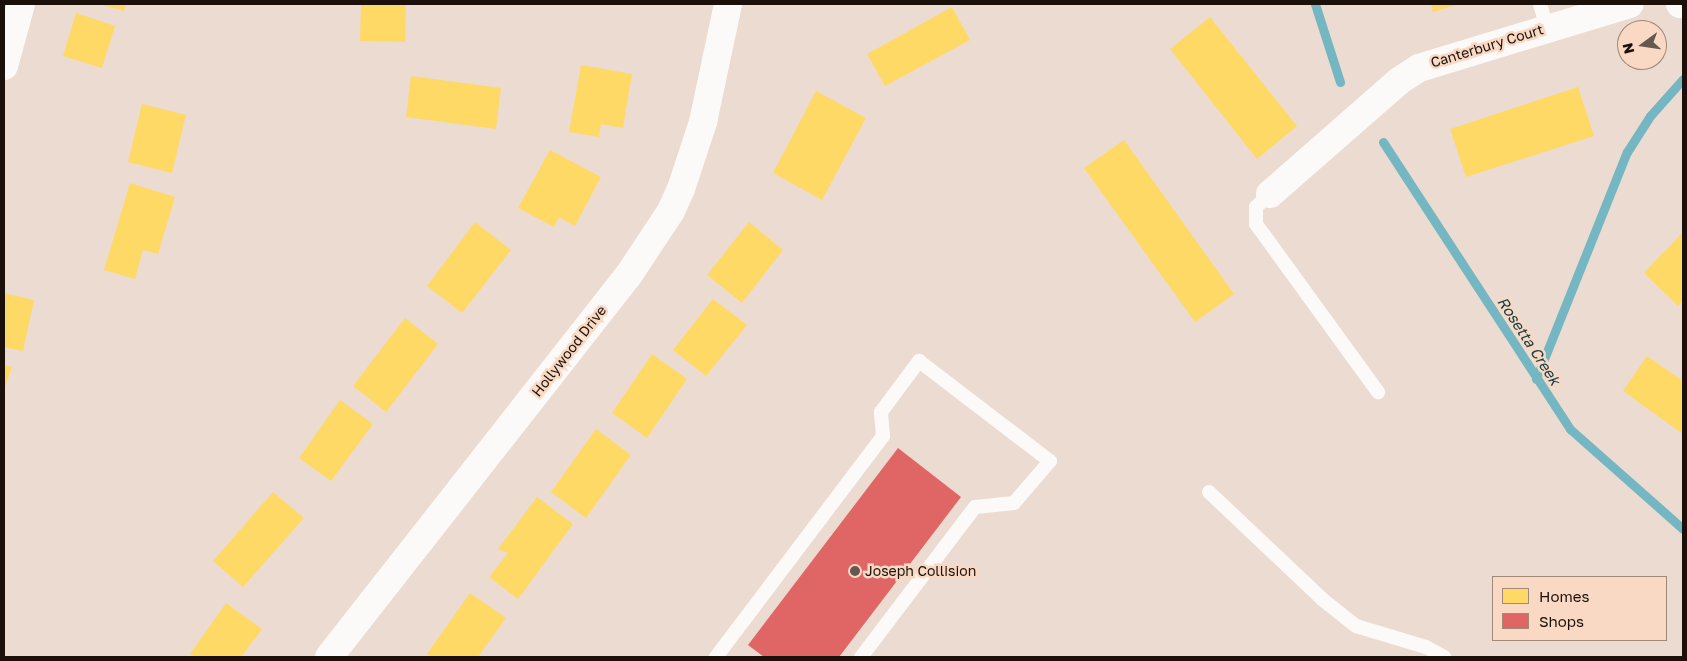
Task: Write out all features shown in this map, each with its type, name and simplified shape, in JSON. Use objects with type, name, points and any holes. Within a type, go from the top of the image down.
[{"type":"street","points":[[4,66],[21,4]]},
{"type":"street","name":"Hollywood Drive","points":[[329,657],[628,276],[671,211],[682,190],[704,122],[728,4]]},
{"type":"street","name":"Canterbury Court","points":[[1270,194],[1399,81],[1419,68],[1543,16],[1629,4]]},
{"type":"lane","points":[[1270,194],[1256,207],[1256,224],[1378,392]]},
{"type":"lane","points":[[716,657],[883,436],[881,412],[919,361],[1050,460],[1014,503],[975,507],[861,657]]},
{"type":"lane","points":[[1210,492],[1322,599],[1356,626],[1426,647],[1444,657]]},
{"type":"building: Homes","points":[[98,4],[126,4],[124,11]]},
{"type":"building: Homes","points":[[361,4],[406,4],[405,42],[360,41]]},
{"type":"building: Homes","points":[[1431,4],[1460,4],[1433,12]]},
{"type":"building: Homes","points":[[952,7],[970,40],[885,86],[867,54]]},
{"type":"building: Homes","points":[[76,13],[115,26],[102,68],[63,56]]},
{"type":"building: Homes","points":[[1210,17],[1297,126],[1257,159],[1170,49]]},
{"type":"building: Homes","points":[[581,65],[632,74],[623,128],[601,124],[599,137],[569,132]]},
{"type":"building: Homes","points":[[411,76],[501,88],[496,129],[406,117]]},
{"type":"building: Homes","points":[[1578,87],[1594,136],[1466,177],[1450,129]]},
{"type":"building: Homes","points":[[816,91],[866,118],[822,200],[773,173]]},
{"type":"building: Homes","points":[[142,104],[186,115],[172,173],[128,162]]},
{"type":"building: Homes","points":[[1124,140],[1234,294],[1195,322],[1084,168]]},
{"type":"building: Homes","points":[[550,150],[601,177],[575,226],[559,217],[554,227],[518,208]]},
{"type":"building: Homes","points":[[130,183],[175,197],[158,254],[143,250],[135,279],[104,270]]},
{"type":"building: Homes","points":[[475,222],[511,250],[462,313],[427,286]]},
{"type":"building: Homes","points":[[749,222],[783,250],[742,303],[707,275]]},
{"type":"building: Homes","points":[[1683,232],[1683,300],[1678,306],[1644,273]]},
{"type":"building: Homes","points":[[4,293],[34,300],[23,351],[4,347]]},
{"type":"building: Homes","points":[[713,299],[747,325],[706,376],[673,350]]},
{"type":"building: Homes","points":[[405,318],[438,344],[386,412],[353,386]]},
{"type":"building: Homes","points":[[652,354],[687,379],[647,438],[612,413]]},
{"type":"building: Homes","points":[[1647,356],[1683,381],[1683,434],[1623,391]]},
{"type":"building: Homes","points":[[4,365],[12,367],[4,390]]},
{"type":"building: Homes","points":[[340,400],[373,424],[331,481],[299,458]]},
{"type":"building: Homes","points":[[596,429],[631,455],[586,518],[551,492]]},
{"type":"building: Homes","points":[[273,492],[304,518],[243,587],[213,561]]},
{"type":"building: Homes","points":[[537,497],[573,524],[518,599],[489,577],[508,553],[498,549]]},
{"type":"building: Homes","points":[[470,593],[506,618],[478,657],[432,657],[427,654]]},
{"type":"building: Homes","points":[[226,603],[262,629],[241,657],[195,657],[190,654]]},
{"type":"building: Shops","name":"Joseph Collision","points":[[898,448],[961,497],[839,657],[764,657],[748,645]]},
{"type":"waterway","name":"Rosetta Creek","points":[[1315,4],[1340,82]]},
{"type":"waterway","points":[[1536,379],[1627,152],[1650,116],[1683,79]]},
{"type":"waterway","name":"Rosetta Creek","points":[[1383,142],[1570,429],[1683,529]]},
{"type":"place","name":"Joseph Collision","points":[[855,571]]}]
